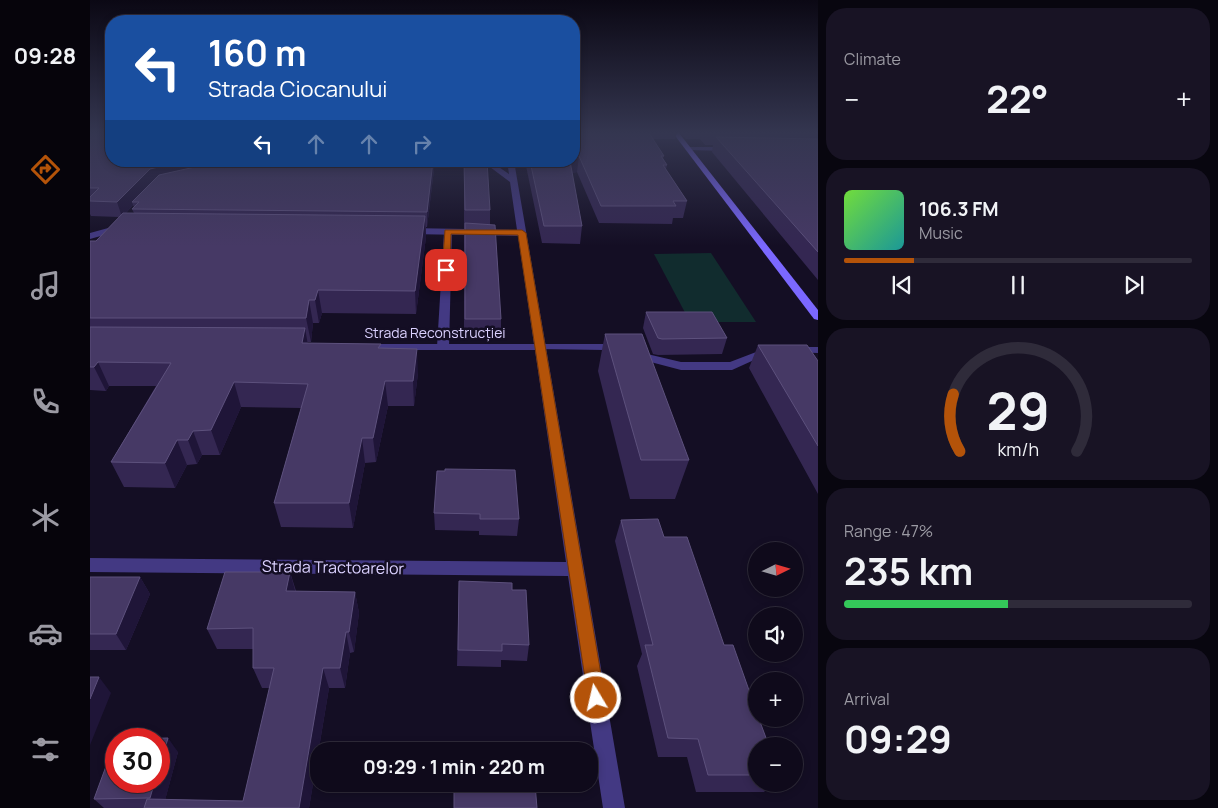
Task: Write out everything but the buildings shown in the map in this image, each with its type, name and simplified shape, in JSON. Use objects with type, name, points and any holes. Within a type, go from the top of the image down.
[{"type":"main road","points":[[706,171],[818,317]]},
{"type":"street","points":[[499,171],[513,181]]},
{"type":"street","points":[[511,171],[614,808]]},
{"type":"street","points":[[90,236],[124,226]]},
{"type":"street","points":[[400,231],[522,233]]},
{"type":"street","points":[[444,347],[448,232]]},
{"type":"street","name":"Strada Reconstrucției","points":[[355,347],[606,347],[681,366],[732,366],[765,351],[818,350]]},
{"type":"street","name":"Strada Tractoarelor","points":[[90,564],[575,569]]},
{"type":"green space","points":[[711,253],[756,322],[690,322],[654,254]]},
{"type":"route","points":[[446,270],[448,232],[522,233],[596,698]]}]
